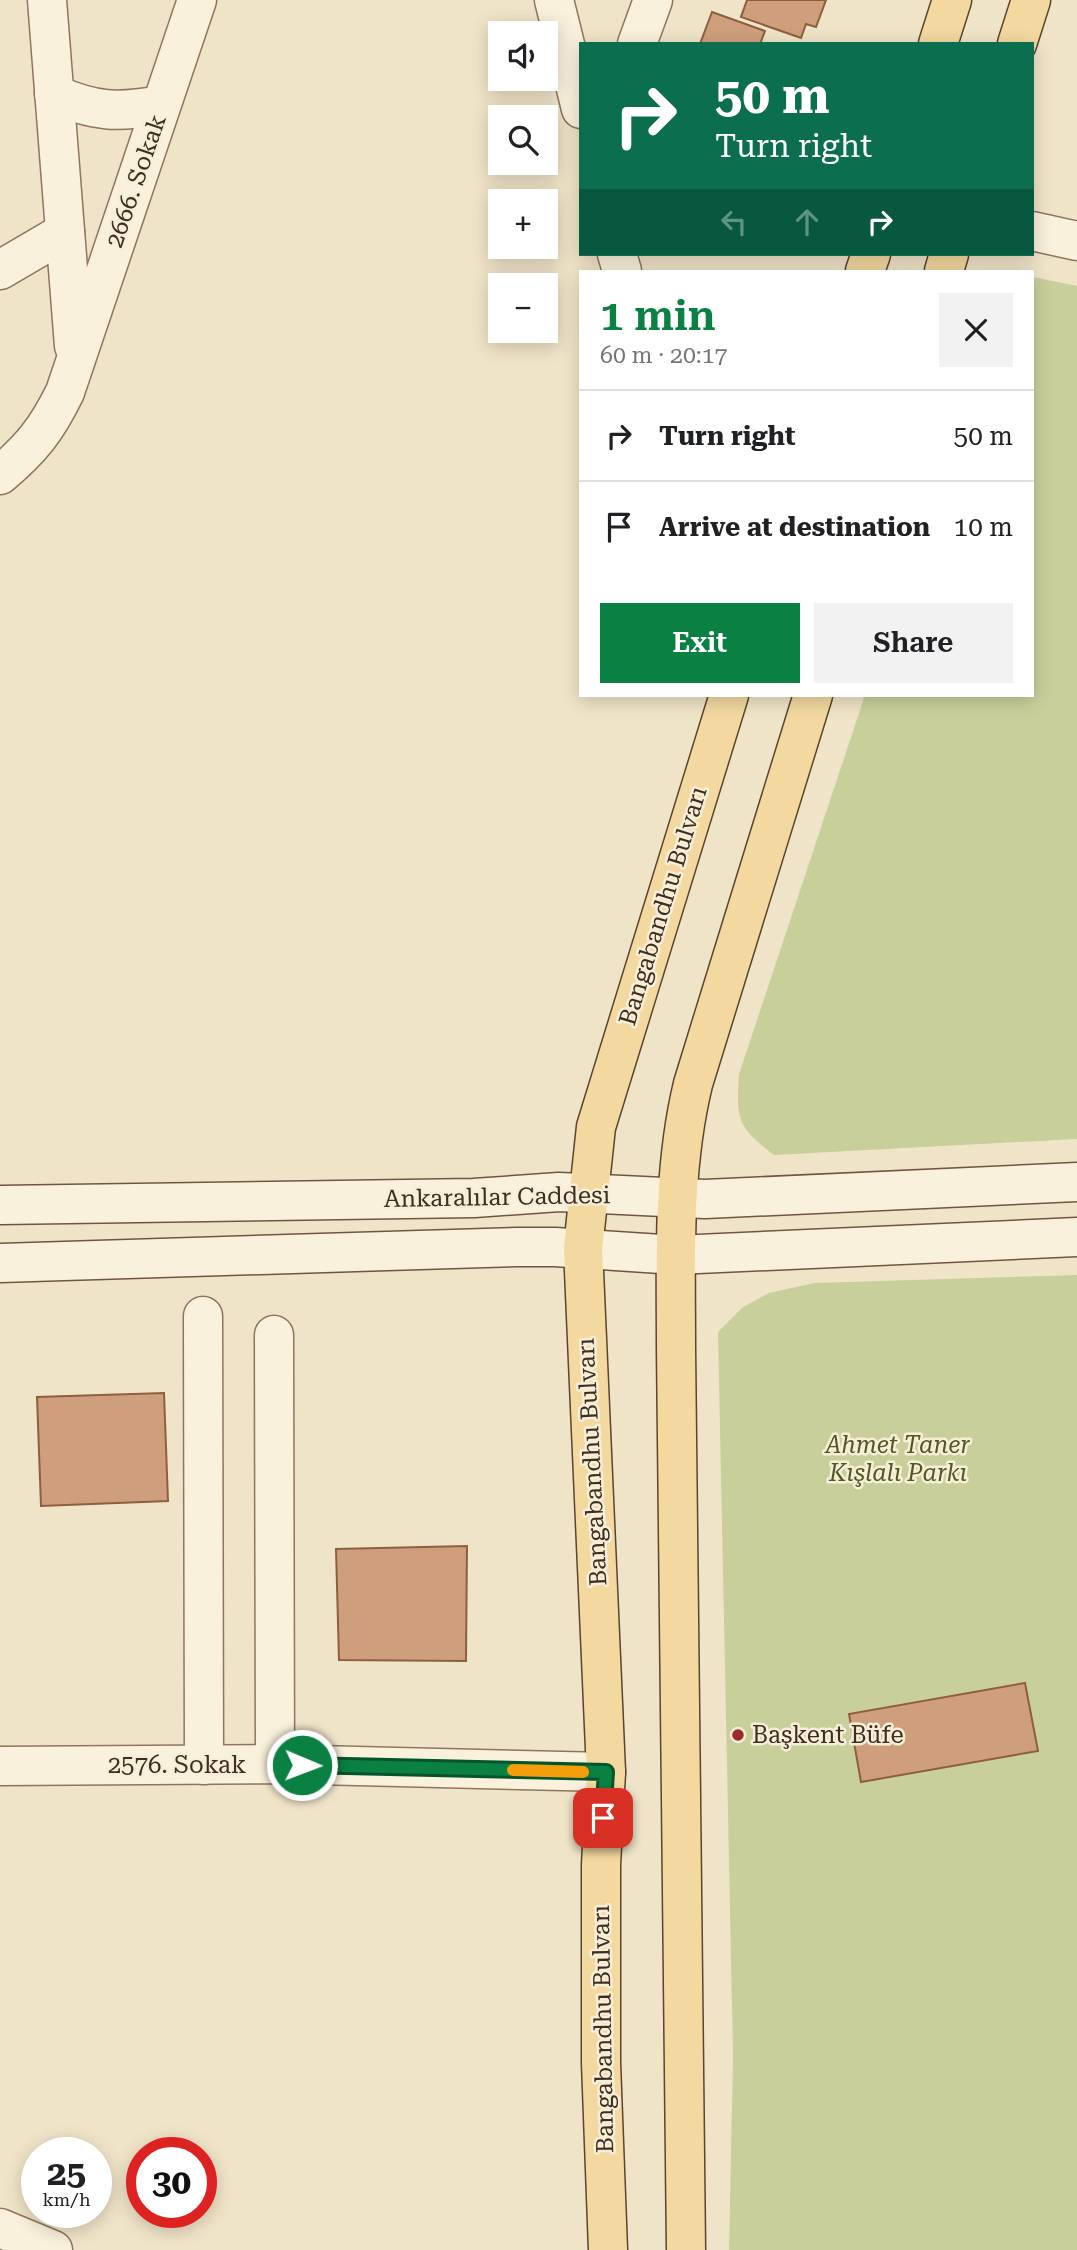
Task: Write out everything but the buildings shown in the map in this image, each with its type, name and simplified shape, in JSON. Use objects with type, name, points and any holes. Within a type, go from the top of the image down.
[{"type":"main road","points":[[939,42],[952,0]]},
{"type":"main road","points":[[1018,42],[1031,0]]},
{"type":"main road","name":"Bangabandhu Bulvarı","points":[[608,2250],[601,2063],[601,1865],[606,1772],[583,1248],[596,1127],[728,697]]},
{"type":"main road","points":[[687,2250],[676,1255],[681,1146],[693,1084],[812,697]]},
{"type":"street","name":"2666. Sokak","points":[[47,0],[75,362]]},
{"type":"street","name":"2666. Sokak","points":[[0,475],[36,442],[53,417],[65,391],[197,0]]},
{"type":"street","points":[[554,0],[579,101]]},
{"type":"street","points":[[638,42],[653,0]]},
{"type":"street","points":[[54,94],[85,106],[112,111],[161,105]]},
{"type":"street","points":[[1034,231],[1077,241]]},
{"type":"street","points":[[0,270],[65,232]]},
{"type":"street","name":"Ankaralılar Caddesi","points":[[0,1205],[460,1198],[532,1193],[588,1193],[677,1199],[1077,1182]]},
{"type":"street","name":"Ankaralılar Caddesi","points":[[0,1263],[516,1247],[583,1248],[676,1255],[1077,1237]]},
{"type":"street","points":[[203,1316],[204,1765]]},
{"type":"street","points":[[274,1335],[275,1764]]},
{"type":"street","name":"2576. Sokak","points":[[0,1766],[275,1764],[606,1772]]},
{"type":"street","points":[[0,2228],[43,2248]]},
{"type":"green space","points":[[1034,277],[1077,286],[1077,1139],[774,1155],[752,1137],[742,1121],[738,1102],[739,1074],[864,697],[1034,697]]},
{"type":"green space","name":"Ahmet Taner Kışlalı Parkı","points":[[1077,1275],[1077,2250],[729,2250],[733,2056],[718,1332],[743,1307],[769,1293],[814,1283]]},
{"type":"slow traffic","points":[[513,1770],[583,1772]]},
{"type":"place","name":"Başkent Büfe","points":[[738,1735]]},
{"type":"route","points":[[302,1765],[606,1772],[603,1818]]}]
